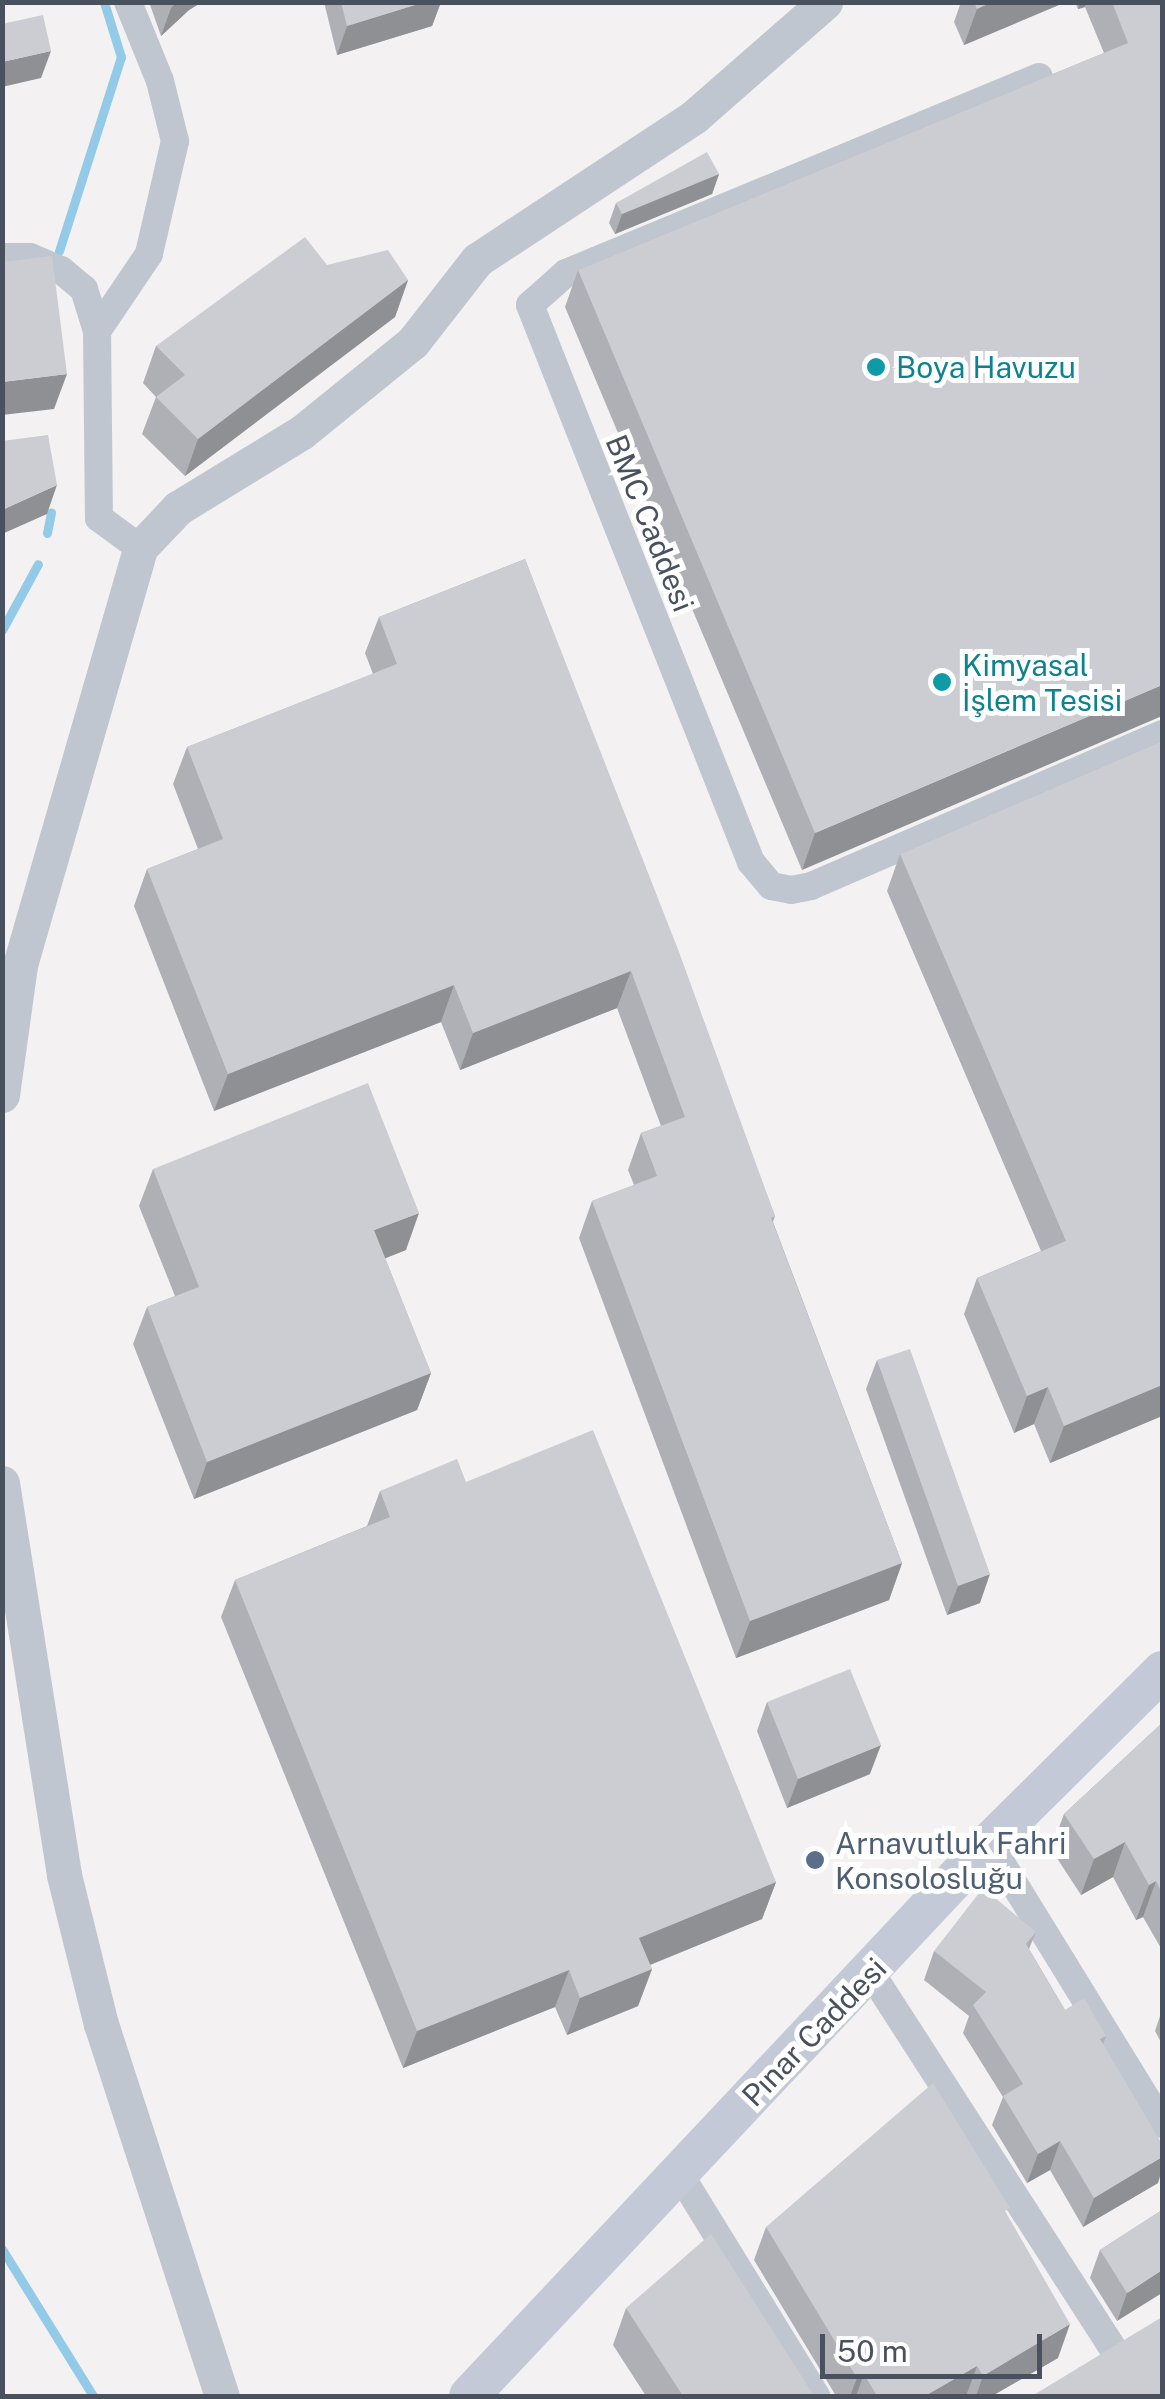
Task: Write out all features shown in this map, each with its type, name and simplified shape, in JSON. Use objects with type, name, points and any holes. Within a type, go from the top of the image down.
[{"type":"main road","name":"Pınar Caddesi","points":[[469,2396],[871,1973],[989,1843],[1162,1670]]},
{"type":"street","points":[[97,331],[149,254],[175,141],[160,81],[128,2]]},
{"type":"street","points":[[2,1095],[11,964],[140,548],[178,508],[302,432],[413,342],[477,260],[694,116],[813,6]]},
{"type":"street","name":"BMC Caddesi","points":[[1038,77],[566,273],[530,305],[752,862],[770,886],[791,890],[810,886],[1162,734]]},
{"type":"street","points":[[2,258],[30,257],[61,270],[84,289],[97,331],[99,518],[140,548]]},
{"type":"street","points":[[2,1483],[64,1875],[101,2024],[222,2396]]},
{"type":"street","points":[[989,1843],[1162,2124]]},
{"type":"street","points":[[871,1973],[1115,2352]]},
{"type":"street","points":[[679,2173],[816,2396]]},
{"type":"street","points":[[1088,2370],[1147,2334]]},
{"type":"building","points":[[341,2],[425,2],[347,26]]},
{"type":"building","points":[[974,2],[992,2],[977,9]]},
{"type":"building","points":[[1112,2],[1162,2],[1162,685],[815,833],[578,270],[1128,43]]},
{"type":"building","points":[[43,15],[51,51],[2,62],[2,24]]},
{"type":"building","points":[[707,152],[719,174],[622,214],[616,203]]},
{"type":"building","points":[[305,237],[327,265],[388,250],[408,280],[198,439],[156,397],[185,375],[156,346]]},
{"type":"building","points":[[52,256],[67,374],[2,382],[2,262]]},
{"type":"building","points":[[48,435],[57,485],[2,510],[2,441]]},
{"type":"building","points":[[525,559],[679,952],[775,1216],[771,1218],[902,1563],[750,1621],[592,1201],[657,1176],[641,1133],[685,1117],[631,971],[473,1033],[454,985],[228,1074],[147,869],[223,839],[187,747],[397,664],[379,617]]},
{"type":"building","points":[[1162,741],[1162,1385],[1064,1426],[1048,1387],[1027,1396],[977,1278],[1066,1241],[900,854]]},
{"type":"building","points":[[368,1083],[419,1213],[374,1230],[431,1373],[207,1462],[147,1307],[199,1287],[153,1169]]},
{"type":"building","points":[[910,1349],[990,1574],[958,1586],[877,1360]]},
{"type":"building","points":[[593,1430],[776,1882],[639,1938],[652,1969],[580,1998],[569,1970],[417,2031],[235,1580],[390,1517],[380,1491],[457,1459],[466,1482]]},
{"type":"building","points":[[850,1669],[881,1745],[798,1779],[767,1702]]},
{"type":"building","points":[[1162,1723],[1162,1893],[1156,1881],[1149,1885],[1125,1842],[1094,1859],[1064,1814]]},
{"type":"building","points":[[983,1888],[1036,1932],[1026,1944],[1065,2010],[1084,1998],[1106,2036],[1100,2039],[1162,2144],[1162,2157],[1094,2198],[1060,2141],[1038,2154],[1003,2096],[1023,2084],[973,2005],[986,1992],[934,1951]]},
{"type":"building","points":[[933,2083],[1010,2208],[1005,2211],[1070,2324],[983,2376],[977,2366],[925,2396],[877,2396],[864,2374],[857,2378],[766,2227]]},
{"type":"building","points":[[1162,2210],[1162,2270],[1127,2293],[1100,2250]]},
{"type":"building","points":[[711,2234],[814,2396],[683,2396],[626,2308]]},
{"type":"building","points":[[1162,2317],[1162,2396],[1032,2396]]},
{"type":"waterway","points":[[59,251],[121,57],[104,2]]},
{"type":"waterway","points":[[47,533],[51,512]]},
{"type":"waterway","points":[[2,630],[38,564]]},
{"type":"waterway","points":[[2,2249],[93,2396]]},
{"type":"place","name":"Boya Havuzu","points":[[876,367]]},
{"type":"place","name":"Kimyasal İşlem Tesisi","points":[[942,682]]},
{"type":"place","name":"Arnavutluk Fahri Konsolosluğu","points":[[815,1860]]}]
